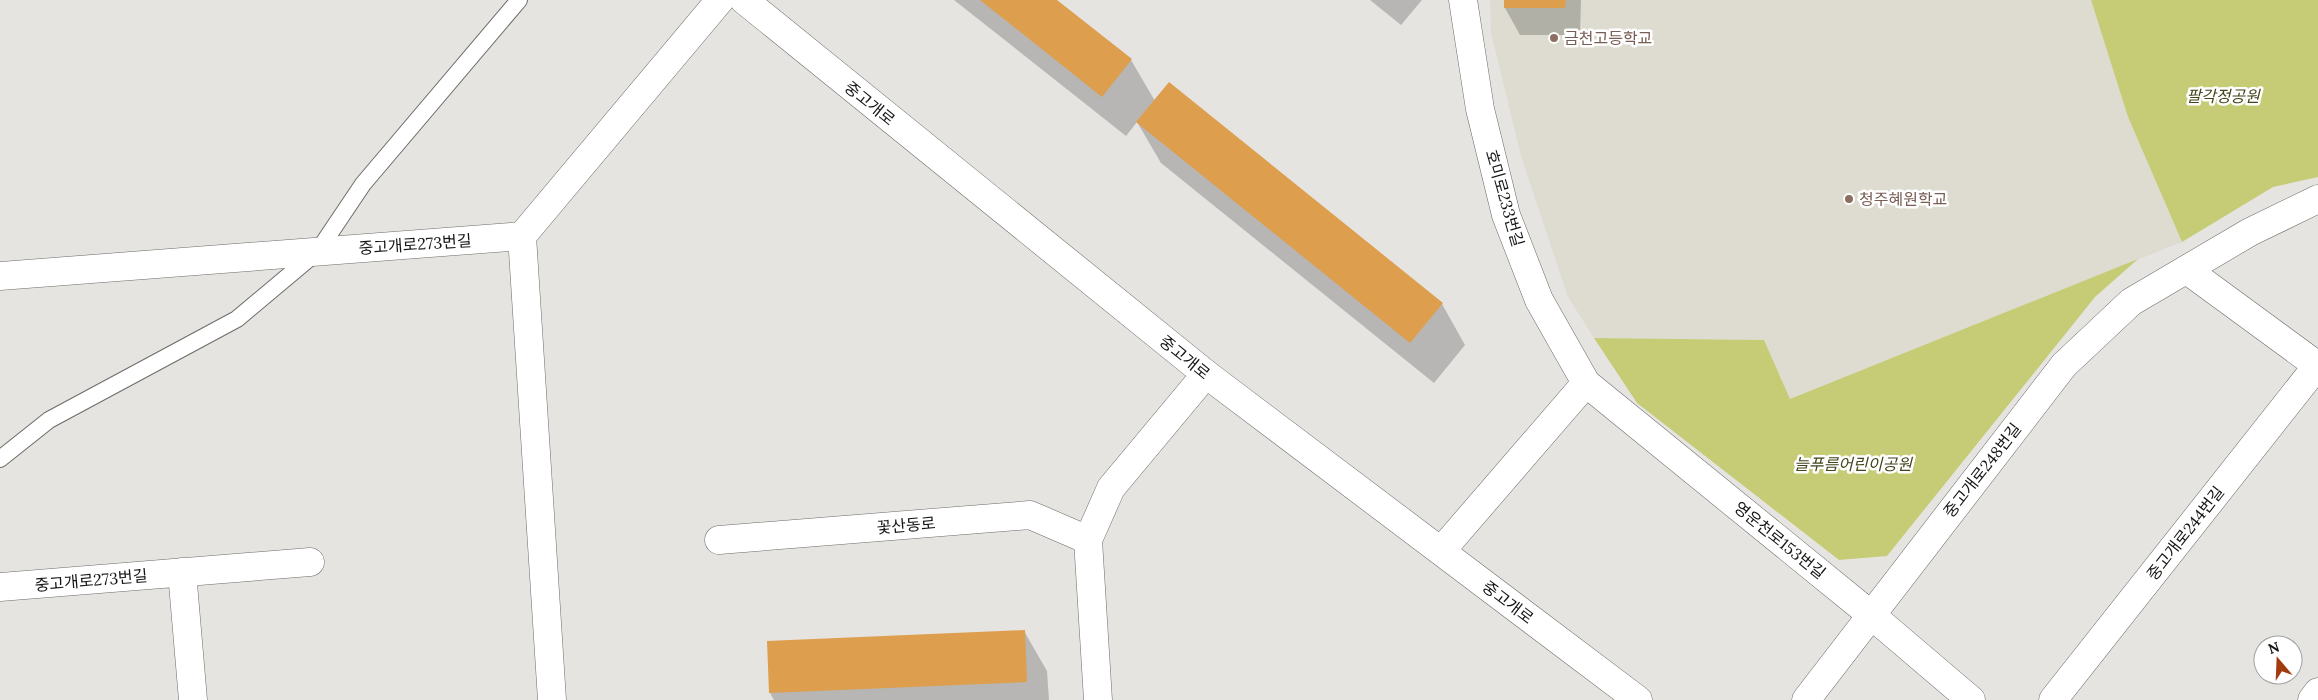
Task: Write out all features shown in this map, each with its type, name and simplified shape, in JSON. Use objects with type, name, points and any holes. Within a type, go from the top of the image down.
[{"type":"street","points":[[552,700],[522,236],[720,0]]},
{"type":"street","name":"중고개로","points":[[744,0],[1206,374],[1638,700]]},
{"type":"street","name":"호미로233번길","points":[[1463,0],[1480,109],[1506,214],[1538,300],[1586,383]]},
{"type":"street","name":"중고개로248번길","points":[[1806,700],[1870,614],[2064,365],[2131,302],[2250,232],[2318,199]]},
{"type":"street","name":"중고개로273번길","points":[[0,276],[522,236]]},
{"type":"street","points":[[2187,270],[2318,366]]},
{"type":"street","name":"중고개로244번길","points":[[2053,700],[2318,366]]},
{"type":"street","points":[[1098,700],[1088,540],[1111,488],[1206,374]]},
{"type":"street","points":[[1441,551],[1586,383]]},
{"type":"street","name":"영운천로153번길","points":[[1586,383],[1870,614],[1972,700]]},
{"type":"street","name":"꽃산동로","points":[[719,540],[1030,515],[1088,540]]},
{"type":"street","name":"중고개로273번길","points":[[0,587],[310,562]]},
{"type":"street","points":[[182,572],[193,700]]},
{"type":"street","points":[[2312,700],[2318,692]]},
{"type":"lane","points":[[0,459],[49,420],[237,319],[318,251],[363,184],[519,0]]},
{"type":"shaded area","name":"청주혜원학교","points":[[1490,0],[2091,0],[2128,117],[2182,242],[1790,399],[1764,340],[1594,338],[1568,297],[1521,156],[1491,33]]},
{"type":"green space","name":"팔각정공원","points":[[2091,0],[2318,0],[2318,177],[2273,187],[2182,242],[2128,117]]},
{"type":"green space","name":"늘푸름어린이공원","points":[[2138,259],[2095,297],[1887,556],[1839,560],[1637,403],[1594,338],[1764,340],[1790,399]]},
{"type":"building","points":[[980,0],[1057,0],[1132,59],[1102,97]]},
{"type":"building","points":[[1504,0],[1566,0],[1565,8],[1504,8]]},
{"type":"building","points":[[1169,82],[1443,303],[1410,343],[1136,122]]},
{"type":"building","points":[[1025,630],[1027,682],[769,693],[767,641]]},
{"type":"place","name":"금천고등학교","points":[[1554,38]]},
{"type":"place","name":"청주혜원학교","points":[[1849,199]]}]
